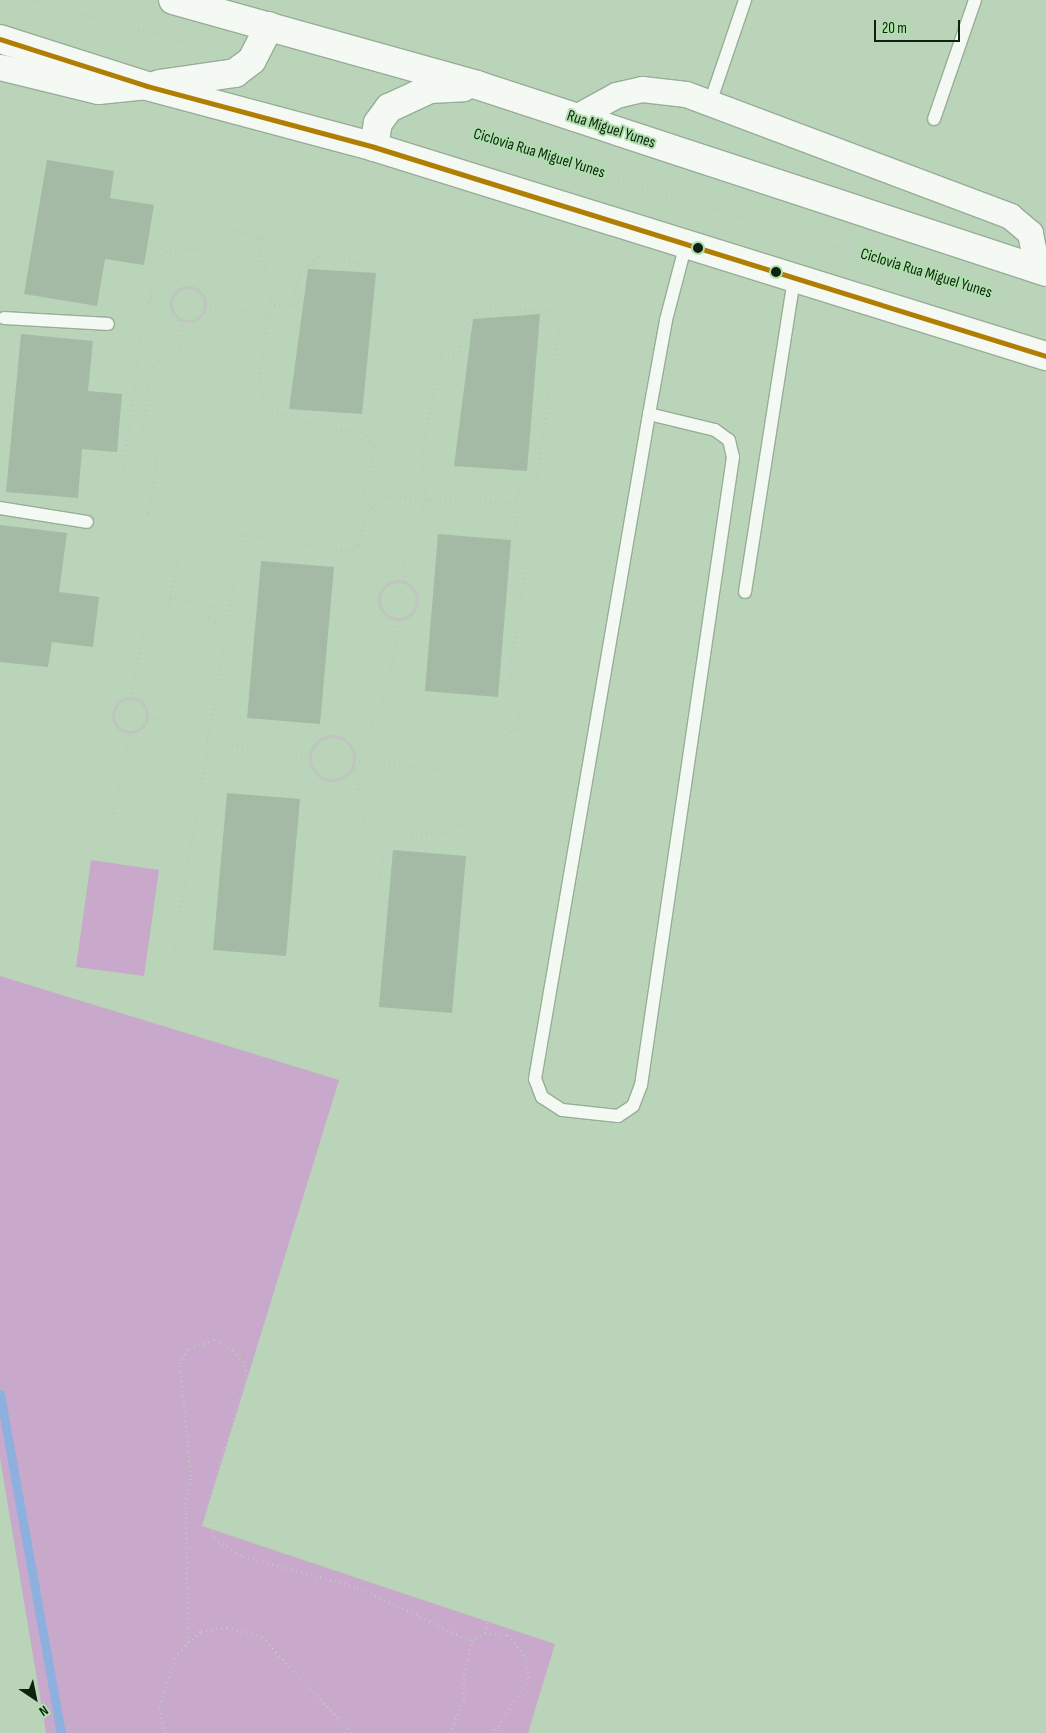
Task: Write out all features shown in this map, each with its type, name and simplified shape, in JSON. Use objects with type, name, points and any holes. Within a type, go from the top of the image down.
[{"type":"main road","name":"Rua Miguel Yunes","points":[[173,0],[476,86],[1042,270]]},
{"type":"main road","points":[[147,86],[235,73],[252,60],[269,26]]},
{"type":"main road","points":[[0,39],[147,86],[374,147],[1046,356]]},
{"type":"main road","points":[[374,147],[378,123],[389,108],[430,89],[476,86]]},
{"type":"street","points":[[0,67],[98,91],[147,86]]},
{"type":"street","points":[[574,118],[616,95],[642,89],[662,89],[710,103],[1010,216],[1030,233],[1042,270]]},
{"type":"lane","points":[[710,103],[746,0]]},
{"type":"lane","points":[[934,119],[975,0]]},
{"type":"lane","points":[[649,414],[715,430],[729,440],[733,457],[641,1085],[633,1106],[618,1116],[562,1110],[542,1097],[535,1079],[649,414],[666,320],[686,244]]},
{"type":"lane","points":[[744,592],[794,278]]},
{"type":"lane","points":[[4,318],[108,324]]},
{"type":"lane","points":[[0,508],[87,522]]},
{"type":"path","name":"Ciclovia Rua Miguel Yunes","points":[[32,0],[252,60],[389,108],[1046,311]]},
{"type":"path","points":[[299,126],[259,251],[272,288],[260,372],[262,397],[272,410],[331,429],[363,432],[373,446],[370,478],[362,495],[368,508]]},
{"type":"path","points":[[184,320],[180,347],[152,365],[143,426],[156,460],[155,477],[148,514],[130,514],[123,511],[122,480],[139,347],[158,259],[165,251],[197,248],[213,229],[223,226],[263,238]]},
{"type":"path","points":[[269,306],[286,309],[292,305],[300,274],[319,256],[368,259],[388,266],[394,290],[424,300],[432,327],[443,344],[422,454],[426,501],[403,561],[405,583]]},
{"type":"path","points":[[193,287],[202,294],[205,305],[200,316],[184,320],[175,314],[172,299],[182,288],[193,287]]},
{"type":"path","points":[[151,297],[172,299]]},
{"type":"path","points":[[205,305],[268,314]]},
{"type":"path","points":[[399,619],[389,686],[354,760],[346,776],[324,779],[313,770],[310,755],[316,742],[330,736],[350,744],[354,760],[366,830],[365,869],[371,882],[380,883],[383,860],[392,843],[411,834],[444,833],[460,825],[483,755],[516,728],[519,717],[509,672],[527,558],[516,537],[515,503],[520,491],[537,478],[560,318],[533,309],[481,308],[462,331],[459,357],[440,357]]},
{"type":"path","points":[[370,478],[378,484],[380,496]]},
{"type":"path","points":[[380,496],[426,501],[515,503]]},
{"type":"path","points":[[173,956],[242,534],[348,550],[358,545],[368,508],[380,496]]},
{"type":"path","points":[[131,698],[142,638],[149,626],[167,616],[179,551]]},
{"type":"path","points":[[405,583],[415,591],[417,604],[410,615],[399,619],[383,612],[380,594],[387,585],[405,583]]},
{"type":"path","points":[[170,597],[210,606],[209,620],[227,623]]},
{"type":"path","points":[[131,698],[145,706],[147,718],[142,728],[131,731],[117,725],[114,715],[117,705],[131,698]]},
{"type":"path","points":[[147,718],[179,720]]},
{"type":"path","points":[[108,838],[131,731]]},
{"type":"path","points":[[207,742],[310,755]]},
{"type":"path","points":[[354,760],[478,772]]},
{"type":"path","points":[[188,1643],[186,1504],[191,1476],[180,1363],[189,1348],[215,1339],[234,1350],[245,1365],[246,1380],[206,1512],[214,1539],[243,1556],[357,1587],[472,1641]]},
{"type":"path","points":[[485,1633],[488,1617]]},
{"type":"path","points":[[164,1733],[160,1706],[178,1653],[201,1631],[227,1627],[262,1637],[352,1733]]},
{"type":"path","points":[[450,1733],[465,1698],[463,1678],[472,1641],[485,1633],[507,1635],[526,1657],[529,1679],[493,1733]]},
{"type":"shaded area","points":[[91,860],[159,870],[144,976],[76,967]]},
{"type":"shaded area","points":[[0,976],[339,1080],[202,1526],[555,1644],[528,1733],[46,1733],[0,1458]]},
{"type":"building","points":[[47,160],[114,171],[110,198],[154,205],[144,265],[105,259],[97,306],[24,294]]},
{"type":"building","points":[[308,269],[376,273],[362,414],[289,409]]},
{"type":"building","points":[[540,314],[527,471],[454,466],[473,319]]},
{"type":"building","points":[[21,334],[93,341],[88,391],[122,394],[117,452],[82,449],[78,498],[6,492]]},
{"type":"building","points":[[0,525],[67,533],[59,592],[99,597],[93,647],[52,642],[48,667],[0,662]]},
{"type":"building","points":[[438,534],[511,540],[498,697],[425,691]]},
{"type":"building","points":[[261,561],[334,567],[320,724],[247,718]]},
{"type":"building","points":[[227,793],[300,799],[286,956],[213,950]]},
{"type":"building","points":[[393,850],[466,856],[452,1013],[379,1007]]},
{"type":"waterway","points":[[0,1394],[61,1733]]},
{"type":"transit line","points":[[0,39],[147,86],[374,147],[1046,356]]}]
